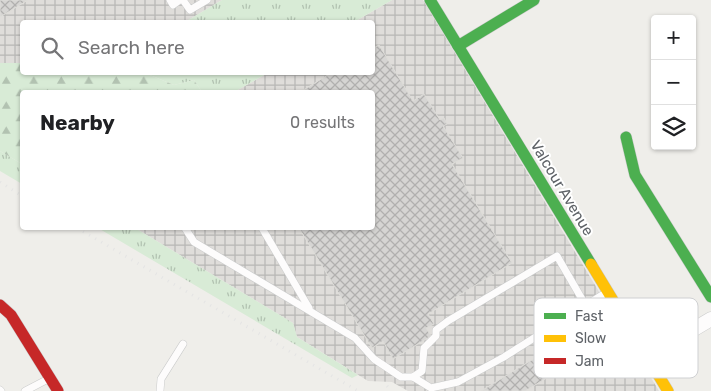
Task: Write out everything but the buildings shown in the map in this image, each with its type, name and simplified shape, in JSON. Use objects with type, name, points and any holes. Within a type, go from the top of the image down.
[{"type":"street","name":"Valcour Avenue","points":[[430,0],[612,298]]},
{"type":"street","points":[[458,46],[534,0]]},
{"type":"street","points":[[626,137],[635,175],[711,297]]},
{"type":"street","points":[[0,305],[11,315],[58,391]]},
{"type":"street","points":[[698,327],[711,319]]},
{"type":"street","name":"Valcour Avenue","points":[[660,378],[668,391]]},
{"type":"lane","points":[[170,0],[173,5],[182,0],[190,10],[207,0]]},
{"type":"lane","points":[[186,230],[194,242],[355,338],[374,359],[401,377],[413,377],[431,388],[458,382],[534,338]]},
{"type":"lane","points":[[263,230],[310,311]]},
{"type":"lane","points":[[413,377],[422,371],[424,348],[436,336],[436,330],[557,256],[581,298]]},
{"type":"lane","points":[[599,298],[608,292]]},
{"type":"lane","points":[[160,391],[161,378],[183,344]]},
{"type":"lane","points":[[25,391],[50,378]]},
{"type":"shaded area","points":[[0,0],[222,0],[188,20],[20,20],[20,63],[0,63]]},
{"type":"shaded area","points":[[392,0],[423,0],[603,298],[534,298],[534,378],[651,378],[659,391],[408,391],[392,382],[368,381],[297,337],[293,323],[138,230],[375,230],[375,90],[238,90],[264,75],[375,75],[375,20],[357,20]]},
{"type":"green space","points":[[222,0],[392,0],[357,20],[188,20]]},
{"type":"green space","points":[[0,63],[20,63],[20,75],[150,75],[174,85],[194,80],[201,90],[20,90],[20,163],[0,151]]},
{"type":"green space","points":[[150,75],[264,75],[238,90],[201,90],[194,80],[174,85]]},
{"type":"green space","points":[[0,151],[20,163],[20,183],[0,171]]},
{"type":"green space","points":[[101,230],[138,230],[293,323],[297,337],[358,375],[352,378]]},
{"type":"railway","points":[[0,182],[20,195]]},
{"type":"railway","points":[[80,230],[358,391]]},
{"type":"railway","points":[[387,386],[392,391]]},
{"type":"traffic: fast","points":[[430,0],[591,264]]},
{"type":"traffic: fast","points":[[458,46],[534,0]]},
{"type":"traffic: fast","points":[[626,137],[635,175],[711,297]]},
{"type":"traffic: slow","points":[[591,264],[612,298]]},
{"type":"traffic: slow","points":[[660,378],[668,391]]},
{"type":"traffic: jam","points":[[0,305],[11,315],[58,391]]}]
